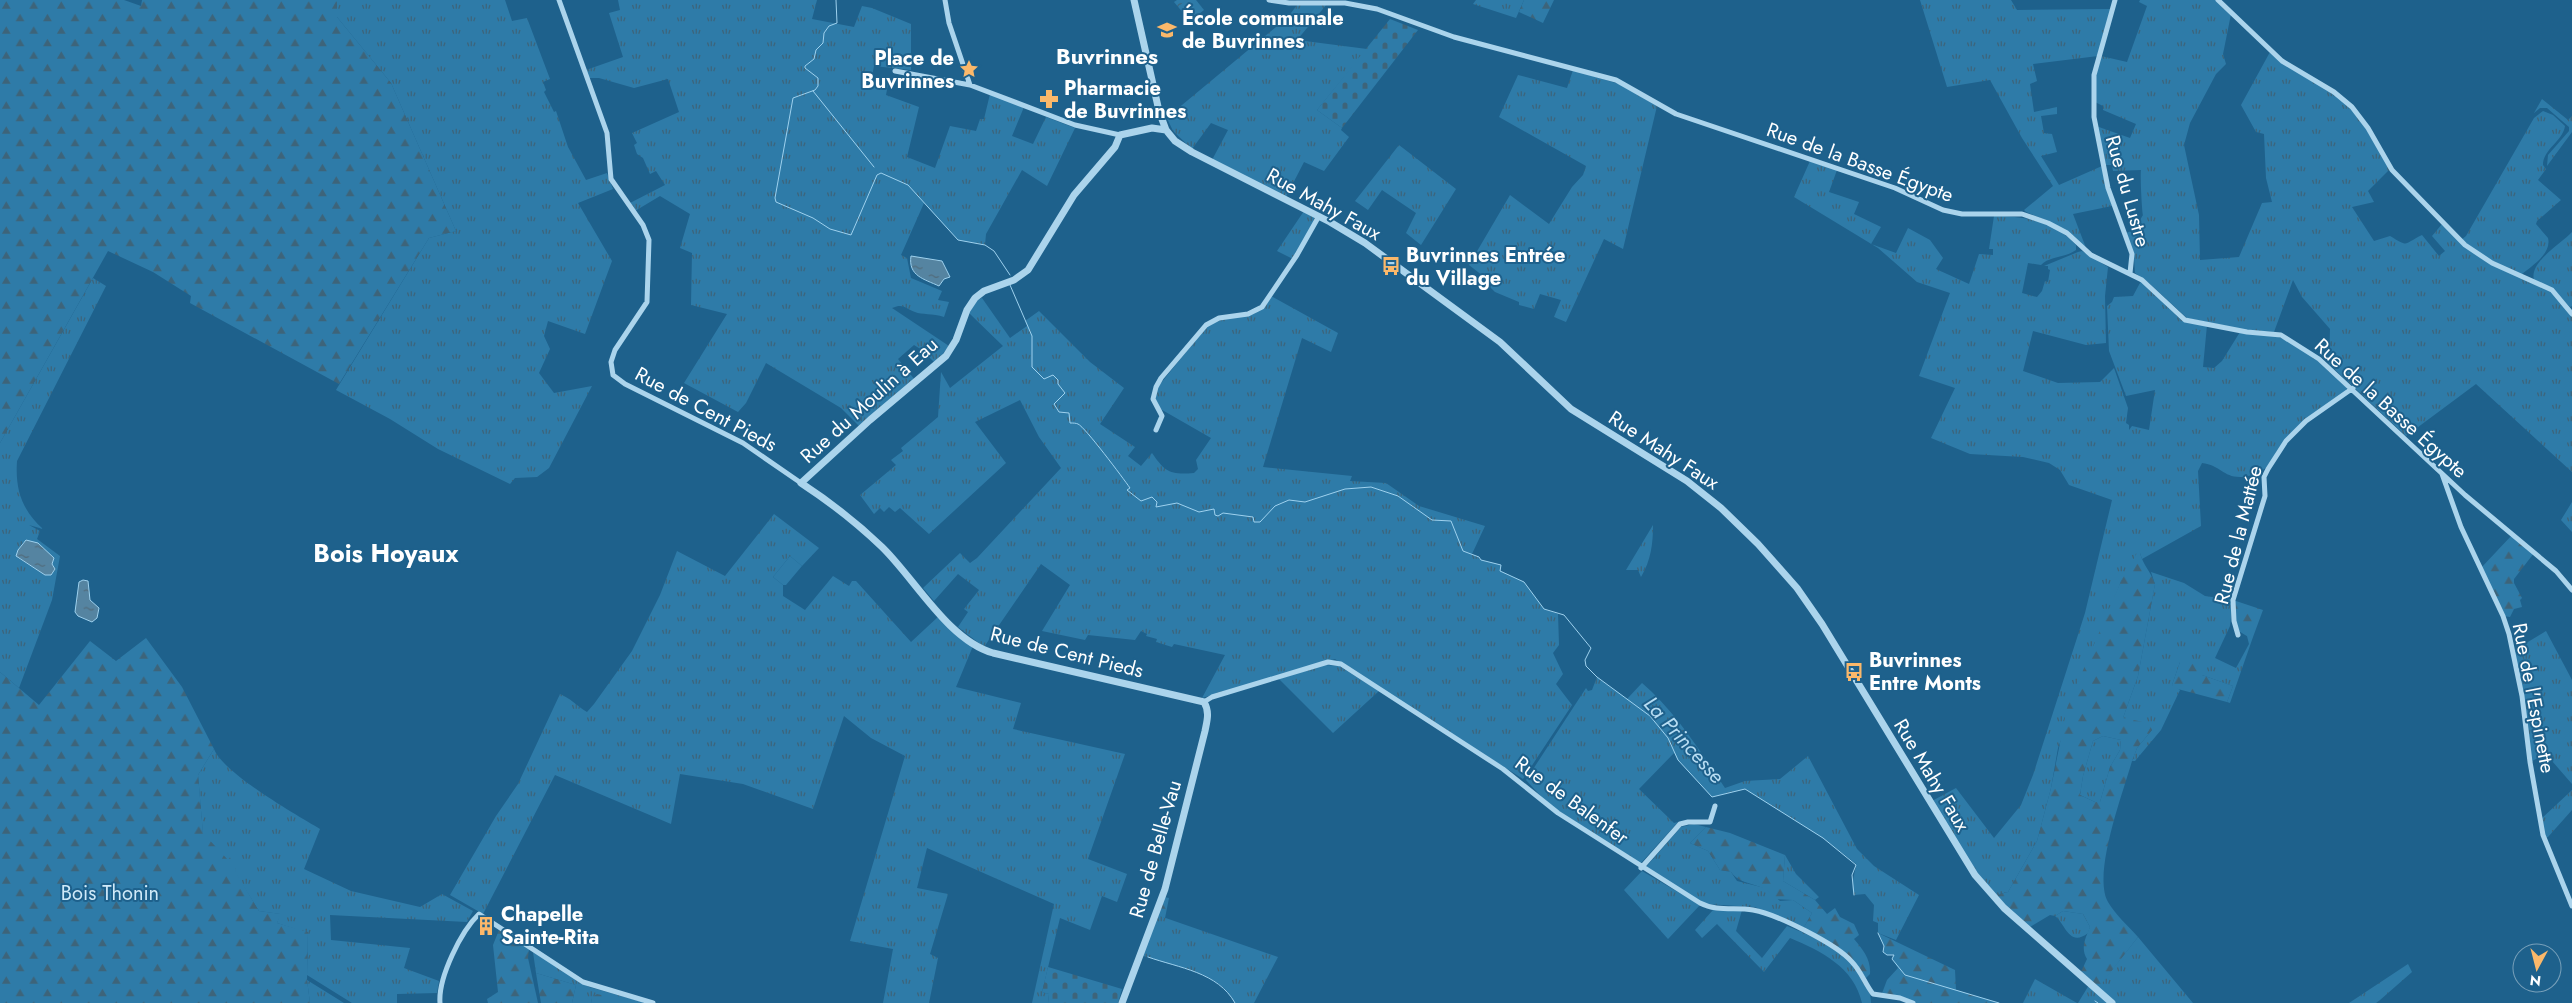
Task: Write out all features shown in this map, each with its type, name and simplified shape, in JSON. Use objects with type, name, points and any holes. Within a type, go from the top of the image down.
[{"type":"street","name":"Rue de Cent Pieds","points":[[559,0],[607,133],[611,180],[643,225],[649,240],[647,302],[613,355],[611,366],[613,375],[619,381],[743,443],[847,516],[881,546],[946,620],[966,639],[982,649],[1204,702]]},
{"type":"street","points":[[945,0],[949,23],[970,85]]},
{"type":"street","points":[[895,71],[970,85],[1075,125],[1120,135],[1152,128],[1166,130],[1134,0]]},
{"type":"street","name":"Rue de la Basse Égypte","points":[[1269,0],[1289,3],[1361,5],[1454,37],[1611,78],[1676,114],[1895,188],[1942,210],[1962,214],[2022,214],[2035,218],[2067,233],[2091,254],[2130,273],[2147,284],[2185,320],[2247,332],[2281,336],[2319,359],[2353,388],[2442,473],[2556,571],[2572,590]]},
{"type":"street","name":"Rue du Lustre","points":[[2114,0],[2094,75],[2094,118],[2108,188],[2132,254],[2130,273]]},
{"type":"street","points":[[2218,0],[2282,61],[2334,92],[2352,108],[2368,128],[2392,170],[2465,245],[2492,263],[2552,290],[2572,314]]},
{"type":"street","name":"Rue Mahy Faux","points":[[1166,130],[1175,141],[1192,152],[1319,216],[1365,243],[1487,332],[1521,360],[1571,409],[1687,481],[1716,504],[1753,538],[1797,588],[1822,624],[1975,875],[2004,908],[2112,1003]]},
{"type":"street","name":"Rue du Moulin à Eau","points":[[801,483],[870,420],[946,356],[956,340],[967,310],[975,298],[984,291],[1014,280],[1028,270],[1074,195],[1115,147],[1120,135]]},
{"type":"street","points":[[1156,430],[1162,416],[1153,399],[1161,378],[1206,325],[1225,317],[1248,314],[1262,306],[1297,255],[1319,216]]},
{"type":"street","name":"Rue de la Mattée","points":[[2238,635],[2234,621],[2233,600],[2264,501],[2264,477],[2282,446],[2306,421],[2353,388]]},
{"type":"street","name":"Rue de l'Espinette","points":[[2442,473],[2461,527],[2503,616],[2509,634],[2521,688],[2530,762],[2543,835],[2572,906]]},
{"type":"street","name":"Rue de Balenfer","points":[[1204,702],[1212,697],[1328,662],[1341,664],[1503,769],[1558,813],[1641,868],[1705,906],[1760,912],[1827,942],[1853,963],[1873,994],[1900,998],[1913,1003]]},
{"type":"street","name":"Rue de Belle-Vau","points":[[1122,1003],[1165,889],[1205,731],[1208,710],[1204,702]]},
{"type":"street","points":[[1641,868],[1680,824],[1710,822],[1715,806]]},
{"type":"street","points":[[440,1003],[440,987],[444,976],[469,923],[479,914],[583,982],[653,1003]]},
{"type":"green space","points":[[0,0],[124,0],[141,6],[142,0],[337,0],[337,17],[391,83],[456,231],[429,238],[339,384],[190,303],[191,296],[153,272],[108,251],[0,443]]},
{"type":"green space","points":[[337,0],[505,0],[512,21],[527,18],[550,79],[543,82],[546,90],[544,92],[554,112],[556,111],[568,147],[586,180],[607,173],[613,189],[578,203],[612,261],[585,334],[548,321],[544,336],[550,349],[539,373],[554,393],[592,386],[549,468],[537,477],[515,478],[510,484],[438,449],[390,419],[336,390],[429,238],[456,231],[391,83],[337,17]]},
{"type":"green space","points":[[618,0],[817,0],[812,19],[854,27],[862,6],[872,8],[911,24],[911,70],[874,66],[871,81],[888,84],[886,95],[919,107],[907,157],[935,168],[950,126],[976,131],[980,119],[984,119],[990,94],[1024,107],[1012,136],[1033,144],[1046,117],[1075,128],[1047,186],[1022,170],[986,234],[985,245],[958,240],[924,203],[901,255],[907,258],[911,278],[942,291],[938,300],[949,302],[944,317],[918,313],[901,306],[892,308],[949,346],[935,363],[914,345],[898,359],[915,380],[859,426],[841,408],[766,363],[746,403],[738,412],[684,383],[727,314],[691,305],[692,253],[680,248],[690,214],[660,196],[635,211],[630,203],[665,185],[656,171],[650,174],[643,158],[637,154],[634,145],[637,143],[632,133],[679,112],[668,79],[634,88],[599,78],[589,78],[586,70],[623,57],[609,13],[620,10]]},
{"type":"green space","points":[[1177,0],[1196,0],[1204,10],[1190,21],[1174,2]]},
{"type":"green space","points":[[1186,0],[1197,14],[1190,20],[1179,6]]},
{"type":"green space","points":[[1476,0],[1524,0],[1516,18],[1473,4]]},
{"type":"green space","points":[[1524,0],[1554,0],[1543,23],[1519,12]]},
{"type":"green space","points":[[1920,0],[2011,0],[2017,10],[2111,9],[2098,56],[2033,64],[2037,81],[2030,84],[2034,112],[2057,107],[2057,114],[2041,116],[2044,133],[2052,134],[2057,152],[2041,156],[2059,185],[2102,166],[2112,206],[2073,214],[2086,248],[2046,220],[2024,210],[2053,186],[2022,138],[1990,80],[1947,87]]},
{"type":"green space","points":[[2140,0],[2216,0],[2231,14],[2223,54],[2226,64],[2216,74],[2190,123],[2184,145],[2199,215],[2200,260],[2239,257],[2262,203],[2272,202],[2266,178],[2264,134],[2256,132],[2241,105],[2270,52],[2329,90],[2357,114],[2390,169],[2368,191],[2374,202],[2352,207],[2374,241],[2390,236],[2406,243],[2422,235],[2439,256],[2445,251],[2432,236],[2442,224],[2463,245],[2554,293],[2572,314],[2572,472],[2476,384],[2406,436],[2329,364],[2330,329],[2302,297],[2293,280],[2274,332],[2246,330],[2187,318],[2149,283],[2135,273],[2134,257],[2126,233],[2143,227],[2140,220],[2143,215],[2141,170],[2113,171],[2112,165],[2106,165],[2096,126],[2130,138],[2136,124],[2103,110],[2103,106],[2095,102],[2095,80],[2101,56],[2127,62],[2147,6],[2139,2]]},
{"type":"green space","points":[[1327,4],[1297,40],[1367,49],[1317,110],[1342,128],[1341,130],[1349,137],[1324,171],[1304,162],[1286,197],[1212,160],[1228,130],[1211,123],[1192,149],[1173,131],[1165,114],[1176,110],[1288,17],[1297,5]]},
{"type":"green space","points":[[1390,19],[1418,30],[1342,128],[1317,110]]},
{"type":"green space","points":[[1573,70],[1622,85],[1657,106],[1623,249],[1604,239],[1566,322],[1554,317],[1561,300],[1540,294],[1534,309],[1519,305],[1519,302],[1495,292],[1490,287],[1492,283],[1469,265],[1510,195],[1549,224],[1572,187],[1583,175],[1586,166],[1499,117],[1518,75],[1567,88]]},
{"type":"green space","points":[[2542,99],[2568,120],[2572,116],[2572,132],[2547,166],[2548,155],[2569,131],[2569,127],[2547,108],[2540,108],[2534,113]]},
{"type":"green space","points":[[2543,111],[2553,115],[2565,126],[2561,136],[2546,154],[2543,165],[2546,169],[2538,180],[2561,200],[2537,221],[2536,224],[2548,238],[2547,249],[2540,259],[2521,275],[2494,263],[2461,240],[2466,236],[2534,118]]},
{"type":"green space","points":[[1399,145],[1456,189],[1421,245],[1406,233],[1416,213],[1382,190],[1368,210],[1355,201]]},
{"type":"green space","points":[[1810,161],[1837,170],[1829,192],[1859,202],[1854,214],[1881,227],[1871,244],[1794,197]]},
{"type":"green space","points":[[1304,211],[1314,216],[1315,220],[1293,259],[1277,251]]},
{"type":"green space","points":[[1994,216],[2028,219],[2049,225],[2058,230],[2076,245],[2076,250],[2048,260],[2041,265],[2028,263],[2022,293],[2037,297],[2042,291],[2045,281],[2048,282],[2050,270],[2048,266],[2044,266],[2082,251],[2108,267],[2105,296],[2106,343],[2086,345],[2033,331],[2023,371],[2058,383],[2100,382],[2114,368],[2128,408],[2126,423],[2129,425],[2129,430],[2132,426],[2149,430],[2155,390],[2126,396],[2109,351],[2107,306],[2114,297],[2133,296],[2141,281],[2180,319],[2187,323],[2207,325],[2203,367],[2214,368],[2222,361],[2240,332],[2269,335],[2288,341],[2306,352],[2347,388],[2345,392],[2319,410],[2295,431],[2280,446],[2268,466],[2259,472],[2243,477],[2234,476],[2202,463],[2198,471],[2201,526],[2142,559],[2140,553],[2121,581],[2058,748],[2051,788],[2037,841],[2008,892],[2000,894],[1998,897],[1979,876],[1932,801],[1956,788],[1994,838],[2021,805],[2033,775],[2085,613],[2112,500],[2069,485],[2060,470],[2049,463],[2023,457],[1970,454],[1931,438],[1955,388],[1919,376],[1950,293],[1917,282],[1872,244],[1896,253],[1908,228],[1930,240],[1943,258],[1936,269],[1969,284],[1979,254],[1993,255],[1993,249],[1989,249]]},
{"type":"green space","points":[[2572,232],[2572,306],[2570,307],[2554,290],[2534,280],[2534,273],[2541,260]]},
{"type":"green space","points":[[93,278],[106,286],[17,461],[17,481],[21,499],[30,514],[43,529],[29,525],[40,531],[37,539],[60,556],[52,600],[19,688],[0,672],[0,443]],"holes":[[[23,542],[38,543],[54,558],[52,564],[54,566],[45,575],[18,558],[18,550]]]},
{"type":"green space","points":[[1271,296],[1338,333],[1331,352],[1302,338],[1263,467],[1352,476],[1350,481],[1386,483],[1419,506],[1485,526],[1472,554],[1481,560],[1501,565],[1501,571],[1524,582],[1544,609],[1558,614],[1559,645],[1553,653],[1563,674],[1556,684],[1572,705],[1523,779],[1335,659],[1202,698],[1225,655],[1174,644],[1172,647],[1156,642],[1157,639],[1146,636],[1147,634],[1141,631],[1135,640],[1088,635],[1085,640],[1042,631],[1070,585],[1041,564],[984,647],[958,627],[968,612],[964,609],[979,590],[958,574],[934,601],[923,588],[960,553],[970,563],[977,558],[1061,468],[1039,437],[1020,400],[975,422],[1006,463],[929,534],[900,508],[895,512],[889,507],[884,512],[880,508],[874,514],[860,495],[896,465],[891,460],[903,451],[901,448],[938,417],[941,372],[950,388],[1003,346],[969,313],[977,300],[982,298],[1010,338],[1027,326],[1025,321],[1039,311],[1090,362],[1124,388],[1100,424],[1135,447],[1128,456],[1141,466],[1152,453],[1169,471],[1174,473],[1194,473],[1198,469],[1196,460],[1211,438],[1157,407],[1155,402],[1157,388],[1207,326],[1223,318],[1254,314]]},
{"type":"green space","points":[[2572,502],[2572,532],[2561,520]]},
{"type":"green space","points":[[774,514],[819,548],[802,566],[790,556],[773,577],[783,585],[783,596],[805,610],[833,576],[849,586],[852,581],[856,581],[911,642],[939,616],[973,646],[956,687],[1021,703],[1013,729],[1125,754],[1088,859],[1127,874],[1117,902],[1102,896],[1090,930],[1060,918],[1042,992],[1049,994],[1048,1003],[1032,1003],[1054,904],[927,848],[917,888],[948,894],[930,954],[938,958],[929,1003],[883,1003],[893,949],[850,941],[905,756],[871,738],[844,716],[813,809],[743,784],[680,774],[671,824],[555,775],[483,914],[450,895],[496,816],[518,784],[560,694],[587,712],[594,704],[632,651],[660,595],[677,551],[725,576]]},
{"type":"green space","points":[[1653,525],[1651,552],[1641,577],[1638,570],[1626,570]]},
{"type":"green space","points":[[2513,534],[2534,553],[2514,579],[2514,583],[2522,598],[2520,600],[2522,607],[2514,609],[2510,617],[2503,616],[2480,569]]},
{"type":"green space","points":[[2137,553],[2140,553],[2155,584],[2138,676],[2123,718],[2149,723],[2152,730],[2137,748],[2132,761],[2116,812],[2106,854],[2104,873],[2104,889],[2108,902],[2138,937],[2096,991],[2079,976],[2087,959],[2084,947],[2090,927],[2083,914],[2063,911],[2055,916],[2050,915],[2030,927],[2024,927],[1998,897],[2000,894],[2008,892],[2037,841],[2051,788],[2067,708],[2121,581]],"holes":[[[2103,736],[2121,740],[2120,750],[2110,767],[2100,802],[2095,802],[2080,795],[2083,776],[2093,741]]]},
{"type":"green space","points":[[790,556],[802,566],[786,585],[783,585],[773,577]]},
{"type":"green space","points":[[2151,572],[2184,583],[2205,596],[2233,600],[2230,626],[2215,658],[2236,668],[2249,644],[2247,636],[2253,637],[2230,703],[2227,702],[2233,686],[2202,675],[2180,662],[2172,685],[2180,690],[2161,730],[2135,761],[2132,761],[2137,748],[2152,730],[2123,718],[2138,676],[2155,584]]},
{"type":"green space","points":[[2233,600],[2263,610],[2253,637],[2250,638],[2237,630]]},
{"type":"green space","points":[[2546,631],[2572,680],[2572,784],[2546,754],[2530,762],[2513,651]]},
{"type":"green space","name":"Bois Thonin","points":[[146,638],[182,687],[214,749],[198,775],[203,833],[228,860],[233,853],[239,857],[235,871],[259,911],[281,914],[277,923],[308,932],[307,980],[310,1003],[0,1003],[0,672],[39,705],[90,641],[116,661]]},
{"type":"green space","points":[[2186,659],[2202,663],[2202,675],[2233,686],[2227,702],[2174,688],[2172,685],[2180,662]]},
{"type":"green space","points":[[1324,665],[1339,666],[1379,691],[1333,733],[1279,679]]},
{"type":"green space","points":[[1597,677],[1627,699],[1642,683],[1677,719],[1725,788],[1745,781],[1780,779],[1808,756],[1857,849],[1874,866],[1919,895],[1896,940],[1878,933],[1878,923],[1873,921],[1874,905],[1865,894],[1854,895],[1853,883],[1856,864],[1823,838],[1745,789],[1712,797],[1678,760],[1674,753],[1639,789],[1674,823],[1678,822],[1640,864],[1547,803],[1526,780],[1586,688],[1588,691],[1592,690]]},
{"type":"green space","points":[[2103,736],[2121,740],[2120,750],[2110,767],[2100,802],[2095,802],[2080,795],[2083,776],[2093,741]]},
{"type":"green space","points":[[214,749],[220,759],[245,781],[278,804],[320,829],[304,869],[351,891],[420,907],[442,894],[473,911],[467,922],[330,915],[331,940],[410,948],[404,968],[439,981],[437,993],[397,994],[397,1003],[352,1003],[307,975],[308,933],[277,923],[280,914],[259,911],[228,861],[203,834],[198,775]]},
{"type":"green space","points":[[2572,790],[2572,810],[2548,837],[2544,838],[2540,820]]},
{"type":"green space","points":[[1694,824],[1706,827],[1690,843],[1708,851],[1720,870],[1731,872],[1737,881],[1765,888],[1780,901],[1793,900],[1812,913],[1803,929],[1755,907],[1705,904],[1646,867],[1681,827]]},
{"type":"green space","points":[[1706,827],[1730,833],[1785,855],[1783,881],[1815,900],[1827,914],[1835,908],[1840,917],[1854,924],[1859,935],[1854,939],[1868,959],[1870,974],[1866,978],[1856,964],[1803,929],[1812,913],[1793,900],[1774,899],[1765,889],[1741,880],[1731,872],[1720,870],[1708,851],[1690,843]]},
{"type":"green space","points":[[1785,855],[1796,874],[1819,897],[1815,900],[1783,881]]},
{"type":"green space","points":[[1642,871],[1700,905],[1668,939],[1624,890]]},
{"type":"green space","points":[[1164,897],[1169,898],[1165,918],[1157,915]]},
{"type":"green space","points":[[1713,910],[1742,910],[1736,931],[1762,958],[1787,926],[1828,945],[1853,964],[1862,976],[1869,988],[1871,1003],[1862,1003],[1852,979],[1835,962],[1790,938],[1764,972],[1717,924],[1702,938],[1695,930]]},
{"type":"green space","points":[[2063,911],[2083,914],[2090,927],[2088,933],[2076,938],[2068,933],[2055,916]]},
{"type":"green space","points":[[1157,915],[1278,957],[1254,1003],[1235,1003],[1228,992],[1206,976],[1141,955]]},
{"type":"green space","points":[[499,930],[529,949],[528,958],[538,1003],[488,1003],[487,999],[498,992],[493,945]]},
{"type":"green space","points":[[1878,933],[1955,970],[1956,990],[1999,1003],[1913,1003],[1881,996],[1887,980],[1898,968],[1892,959],[1893,955],[1887,955],[1883,952],[1884,946]]},
{"type":"green space","points":[[2138,937],[2193,1003],[2078,1003],[2089,985],[2096,990]]},
{"type":"green space","points":[[533,952],[589,987],[646,1003],[610,1003],[610,997],[591,998],[592,1003],[572,1003],[576,985],[536,973]]},
{"type":"green space","points":[[2408,964],[2412,972],[2376,1003],[2349,1003]]},
{"type":"green space","points":[[1048,967],[1122,989],[1118,1003],[1048,1003],[1049,994],[1042,992]]},
{"type":"green space","points":[[536,973],[576,985],[572,1003],[541,1003]]},
{"type":"green space","points":[[2035,979],[2077,1003],[2023,1003]]},
{"type":"green space","points":[[307,980],[344,1003],[310,1003]]},
{"type":"green space","points":[[597,994],[610,997],[610,1003],[592,1003],[591,998]]},
{"type":"water","points":[[911,256],[942,261],[950,277],[944,279],[939,286],[923,279],[912,268]]},
{"type":"water","points":[[26,540],[38,543],[54,558],[52,564],[55,569],[51,575],[45,575],[16,556]]},
{"type":"water","points":[[83,580],[88,581],[90,600],[99,608],[97,618],[92,622],[78,616],[75,612],[79,582]]},
{"type":"waterway","name":"La Princesse","points":[[836,0],[837,23],[829,26],[824,33],[823,43],[816,50],[814,59],[805,66],[818,78],[818,86],[815,90],[793,98],[775,198],[776,202],[813,218],[830,229],[851,235],[877,175],[881,173],[908,185],[958,240],[985,245],[994,251],[1010,275]]},
{"type":"waterway","points":[[813,91],[874,167]]},
{"type":"waterway","name":"La Princesse","points":[[1010,285],[1032,336],[1032,367],[1044,379],[1053,375],[1065,393],[1054,404],[1059,412],[1069,413],[1070,423],[1075,423],[1082,427],[1130,488],[1127,490],[1141,501],[1152,497],[1157,502],[1156,507],[1177,503],[1199,512],[1214,509],[1215,515],[1218,516],[1223,513],[1253,517],[1254,522],[1260,522],[1275,506],[1289,500],[1305,502],[1345,489],[1371,487],[1398,496],[1432,520],[1451,521],[1463,551],[1479,557],[1481,560],[1501,565],[1500,571],[1524,582],[1544,609],[1564,615],[1591,648],[1585,660],[1586,666],[1597,677],[1650,716],[1668,738],[1678,760],[1712,797],[1745,789],[1823,838],[1856,865],[1852,875],[1854,895]]},
{"type":"waterway","name":"La Princesse","points":[[1878,933],[1884,946],[1883,952],[1887,955],[1894,955],[1892,959],[1905,975],[1999,1003]]},
{"type":"waterway","points":[[1148,957],[1197,972],[1219,984],[1235,1003]]},
{"type":"place","name":"École communale de Buvrinnes","points":[[1167,30]]},
{"type":"place","name":"Place de Buvrinnes","points":[[969,69]]},
{"type":"place","name":"Pharmacie de Buvrinnes","points":[[1049,99]]},
{"type":"place","name":"Buvrinnes Entrée du Village","points":[[1391,266]]},
{"type":"place","name":"Buvrinnes Entre Monts","points":[[1854,672]]},
{"type":"place","name":"Chapelle Sainte-Rita","points":[[486,926]]},
{"type":"district","name":"Buvrinnes","points":[[1107,56]]},
{"type":"district","name":"Bois Hoyaux","points":[[386,553]]}]
